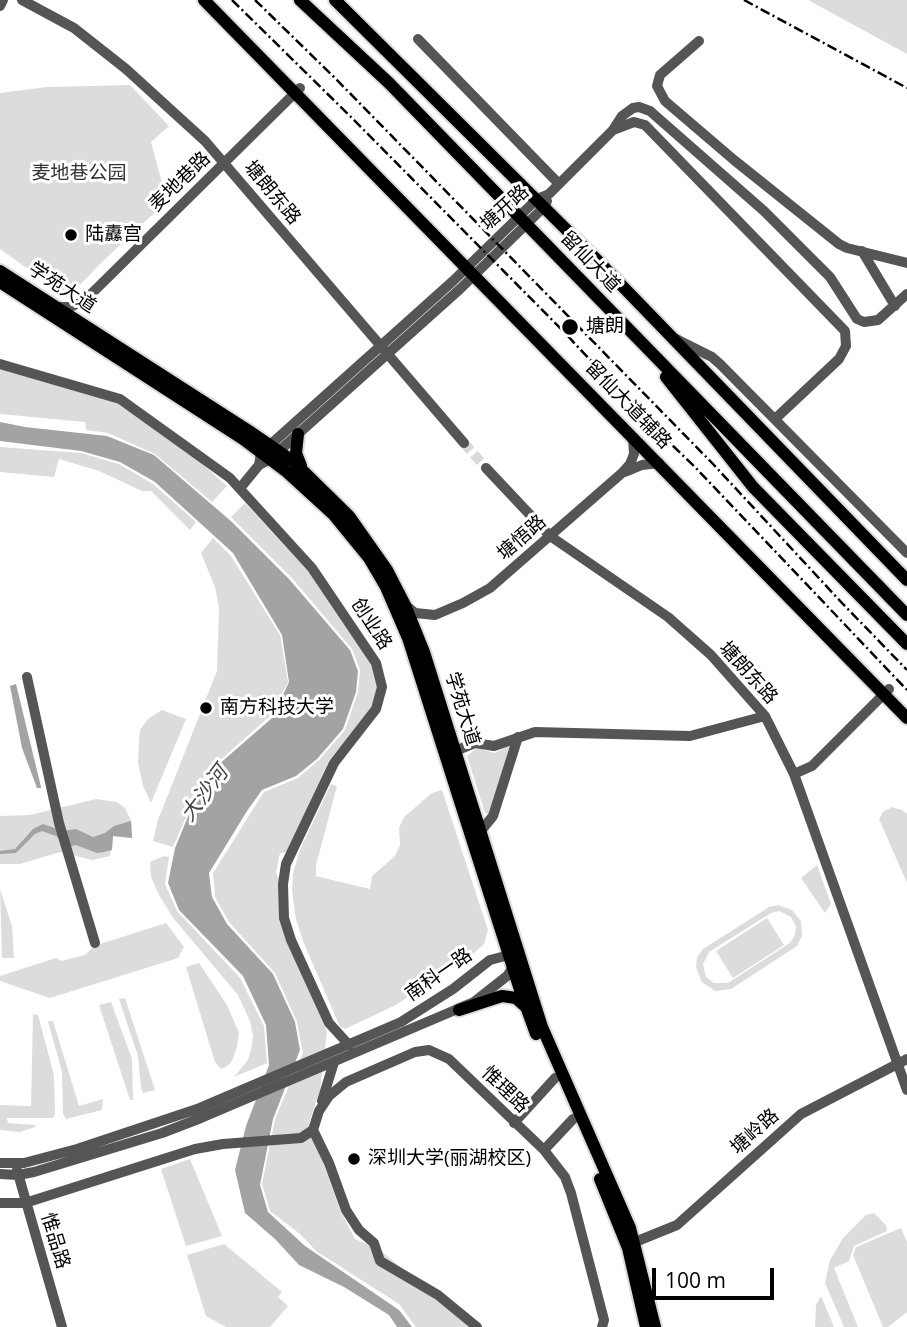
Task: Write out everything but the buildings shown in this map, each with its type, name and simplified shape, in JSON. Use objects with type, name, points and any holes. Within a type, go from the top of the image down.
[{"type":"main road","name":"留仙大道辅路","points":[[204,0],[298,90]]},
{"type":"main road","name":"留仙大道辅路","points":[[214,0],[298,90],[887,692],[907,718]]},
{"type":"main road","name":"留仙大道","points":[[300,0],[389,83],[907,615]]},
{"type":"main road","name":"留仙大道","points":[[335,0],[541,203],[907,580]]},
{"type":"main road","name":"留仙大道辅路","points":[[473,269],[634,438],[887,692],[907,708]]},
{"type":"main road","name":"学苑大道","points":[[0,271],[86,326],[268,455],[309,490],[347,529],[369,558],[390,595],[414,656],[514,960],[635,1242],[655,1327]]},
{"type":"main road","name":"学苑大道","points":[[0,282],[268,455],[302,469],[363,533],[387,570],[419,638],[480,832],[526,1007],[624,1238],[646,1327]]},
{"type":"main road","points":[[619,320],[739,470],[786,523],[907,644]]},
{"type":"main road","points":[[298,434],[296,453],[302,469]]},
{"type":"main road","points":[[459,1010],[502,996],[516,998],[526,1007]]},
{"type":"street","points":[[0,6],[3,0]]},
{"type":"street","name":"塘朗东路","points":[[22,0],[74,28],[126,69],[205,141],[464,443]]},
{"type":"street","points":[[418,39],[559,184]]},
{"type":"street","points":[[699,41],[660,75],[657,86],[662,97],[734,160],[839,244],[907,262]]},
{"type":"street","name":"麦地巷路","points":[[84,301],[298,90]]},
{"type":"street","name":"塘开路","points":[[268,455],[473,269],[614,130],[622,116],[639,107],[645,108],[764,211],[822,268],[858,319],[864,322],[878,320],[895,306]]},
{"type":"street","points":[[614,130],[634,122],[645,125],[845,331],[846,345],[839,359],[775,419]]},
{"type":"street","points":[[862,251],[895,306],[907,294]]},
{"type":"street","points":[[56,307],[71,307],[84,301]]},
{"type":"street","points":[[84,301],[81,313],[86,326]]},
{"type":"street","points":[[670,336],[712,357],[907,553]]},
{"type":"street","name":"塘开路","points":[[268,455],[298,434],[384,350]]},
{"type":"street","name":"创业路","points":[[0,363],[120,399],[165,429],[241,487],[312,568],[376,663],[381,677],[381,696],[376,709],[334,763],[286,864],[283,884],[284,918],[290,940],[329,1023],[349,1045]]},
{"type":"street","name":"塘悟路","points":[[435,615],[489,588],[622,473],[634,454],[634,438]]},
{"type":"street","points":[[241,487],[268,455]]},
{"type":"street","name":"塘悟路","points":[[622,473],[642,464],[659,463]]},
{"type":"street","name":"塘朗东路","points":[[486,468],[550,536],[668,617],[722,667],[765,716],[794,774],[902,1061],[907,1090]]},
{"type":"street","points":[[405,605],[415,612],[435,615]]},
{"type":"street","points":[[419,638],[424,625],[435,615]]},
{"type":"street","points":[[27,677],[60,827],[94,943]]},
{"type":"street","points":[[794,774],[812,766],[887,692]]},
{"type":"street","points":[[454,751],[475,743],[494,746],[535,732],[690,736],[765,716]]},
{"type":"street","points":[[480,832],[493,816],[518,737]]},
{"type":"street","name":"南科一路","points":[[0,1163],[17,1169],[34,1172],[162,1133],[332,1059],[349,1045],[419,1012],[490,960],[514,960],[507,976],[488,993],[459,1010],[332,1059],[242,1090],[158,1123],[17,1169],[0,1174]]},
{"type":"street","name":"惟理路","points":[[313,1130],[319,1111],[329,1096],[346,1082],[415,1052],[429,1050],[449,1059],[544,1150],[565,1177],[604,1320],[602,1327]]},
{"type":"street","points":[[319,1111],[332,1059]]},
{"type":"street","name":"塘岭路","points":[[635,1242],[677,1225],[802,1114],[902,1061]]},
{"type":"street","points":[[514,1123],[555,1079]]},
{"type":"street","points":[[544,1150],[573,1119]]},
{"type":"street","points":[[0,1203],[25,1203],[195,1149],[301,1138],[313,1130],[329,1163],[346,1210],[359,1230],[374,1243],[380,1261],[438,1295],[477,1327]]},
{"type":"street","name":"惟品路","points":[[17,1169],[62,1327]]},
{"type":"green space","points":[[808,0],[907,0],[907,54]]},
{"type":"green space","name":"麦地巷公园","points":[[130,85],[169,126],[151,142],[167,201],[74,291],[63,294],[0,249],[0,93],[47,87]]},
{"type":"green space","points":[[0,368],[118,401],[172,437],[227,486],[212,502],[155,454],[108,433],[86,430],[85,422],[0,414]]},
{"type":"green space","points":[[0,447],[81,453],[119,464],[153,484],[196,522],[190,530],[151,491],[142,491],[99,471],[59,459],[54,477],[0,472]]},
{"type":"green space","points":[[245,503],[309,572],[374,665],[378,678],[374,707],[329,760],[287,852],[280,853],[276,872],[281,884],[279,898],[327,1032],[320,1090],[309,1123],[340,1210],[355,1239],[380,1250],[472,1327],[416,1327],[399,1304],[316,1251],[300,1234],[270,1211],[262,1184],[275,1119],[303,1052],[297,1022],[275,973],[229,922],[215,897],[213,873],[264,792],[298,778],[320,759],[345,730],[358,692],[360,670],[352,649],[291,577],[231,517]]},
{"type":"green space","points":[[213,538],[231,556],[280,635],[288,682],[270,716],[216,764],[193,801],[173,847],[153,841],[158,820],[217,671],[219,608],[215,587],[201,553]]},
{"type":"green space","points":[[162,710],[186,719],[151,803],[143,786],[138,763],[140,730],[148,719]]},
{"type":"green space","points":[[511,744],[490,815],[485,813],[467,756],[477,748],[495,753]]},
{"type":"green space","points":[[331,784],[337,786],[316,865],[316,876],[370,889],[372,876],[395,856],[400,845],[399,828],[404,817],[432,793],[442,790],[488,930],[484,944],[473,954],[396,1005],[345,1029],[340,1027],[303,941],[296,919],[292,891],[293,873],[300,850]]},
{"type":"green space","points":[[96,799],[117,802],[125,808],[131,821],[132,838],[113,836],[110,856],[93,860],[60,852],[20,864],[0,864],[0,816],[30,815]]},
{"type":"green space","points":[[892,807],[907,814],[907,883],[879,819],[883,812]]},
{"type":"green space","points":[[164,856],[169,857],[165,884],[177,911],[240,978],[264,1026],[267,1063],[234,1077],[248,1060],[251,1050],[253,1036],[250,1021],[238,995],[174,919],[159,895],[151,877],[150,862]]},
{"type":"green space","points":[[817,865],[831,904],[825,913],[801,878]]},
{"type":"green space","points":[[0,889],[12,926],[14,958],[2,958]]},
{"type":"green space","points":[[778,905],[792,910],[801,921],[802,936],[797,946],[731,989],[715,991],[702,982],[696,968],[697,957],[703,949],[769,907]],"holes":[[[779,911],[791,917],[796,926],[790,943],[728,983],[714,983],[706,977],[703,964],[709,952],[771,913]]]},
{"type":"green space","points":[[767,918],[784,945],[733,978],[716,951]]},
{"type":"green space","points":[[166,923],[184,947],[178,958],[50,998],[0,981],[0,976],[56,958],[61,961],[85,955],[94,946]]},
{"type":"green space","points":[[199,963],[227,1005],[239,1033],[232,1061],[221,1069],[215,1062],[186,967]]},
{"type":"green space","points":[[125,998],[155,1090],[143,1093],[141,1088],[138,1056],[119,999]]},
{"type":"green space","points":[[111,1002],[132,1059],[133,1100],[130,1100],[99,1005]]},
{"type":"green space","points":[[33,1014],[38,1015],[54,1075],[55,1114],[53,1118],[7,1118],[8,1123],[35,1127],[20,1132],[0,1130],[0,1105],[31,1106]]},
{"type":"green space","points":[[48,1021],[53,1021],[79,1106],[103,1099],[102,1110],[66,1119],[63,1114],[62,1072]]},
{"type":"green space","points":[[190,1159],[222,1236],[186,1246],[161,1169]]},
{"type":"green space","points":[[874,1213],[886,1225],[887,1231],[854,1246],[849,1261],[834,1268],[858,1327],[844,1327],[825,1283],[830,1260],[843,1238],[866,1215]]},
{"type":"green space","points":[[901,1228],[907,1242],[907,1312],[888,1327],[883,1327],[853,1255],[856,1247]]},
{"type":"green space","points":[[224,1244],[282,1292],[278,1297],[288,1306],[270,1327],[226,1327],[206,1316],[187,1255]]},
{"type":"green space","points":[[821,1296],[834,1327],[815,1327],[816,1305]]},
{"type":"water","name":"大沙河","points":[[0,422],[107,436],[154,455],[232,522],[289,579],[350,650],[358,671],[356,692],[343,729],[317,759],[296,776],[262,790],[209,873],[212,897],[227,924],[273,974],[295,1022],[300,1050],[273,1119],[260,1185],[268,1212],[305,1246],[399,1310],[412,1327],[397,1327],[389,1315],[344,1287],[299,1265],[245,1213],[235,1170],[246,1126],[269,1065],[266,1025],[243,976],[179,910],[168,883],[175,848],[194,802],[218,765],[272,718],[289,682],[282,635],[233,553],[155,482],[120,462],[81,451],[0,441]]},
{"type":"water","points":[[16,684],[41,788],[37,788],[22,748],[10,686]]},
{"type":"water","points":[[131,821],[132,838],[113,836],[112,850],[97,853],[76,845],[68,847],[56,836],[42,831],[35,834],[16,853],[0,854],[0,851],[15,849],[33,829],[43,824],[63,831],[76,829],[93,837]]},
{"type":"tunnel","points":[[464,443],[486,468]]},
{"type":"railway","points":[[232,0],[565,333],[907,690]]},
{"type":"railway","points":[[255,0],[334,77],[713,464],[907,670]]},
{"type":"railway","points":[[744,0],[907,88]]},
{"type":"place","name":"陆纛宫","points":[[71,235]]},
{"type":"place","name":"塘朗","points":[[570,327]]},
{"type":"place","name":"南方科技大学","points":[[206,708]]},
{"type":"place","name":"深圳大学(丽湖校区)","points":[[354,1159]]}]
